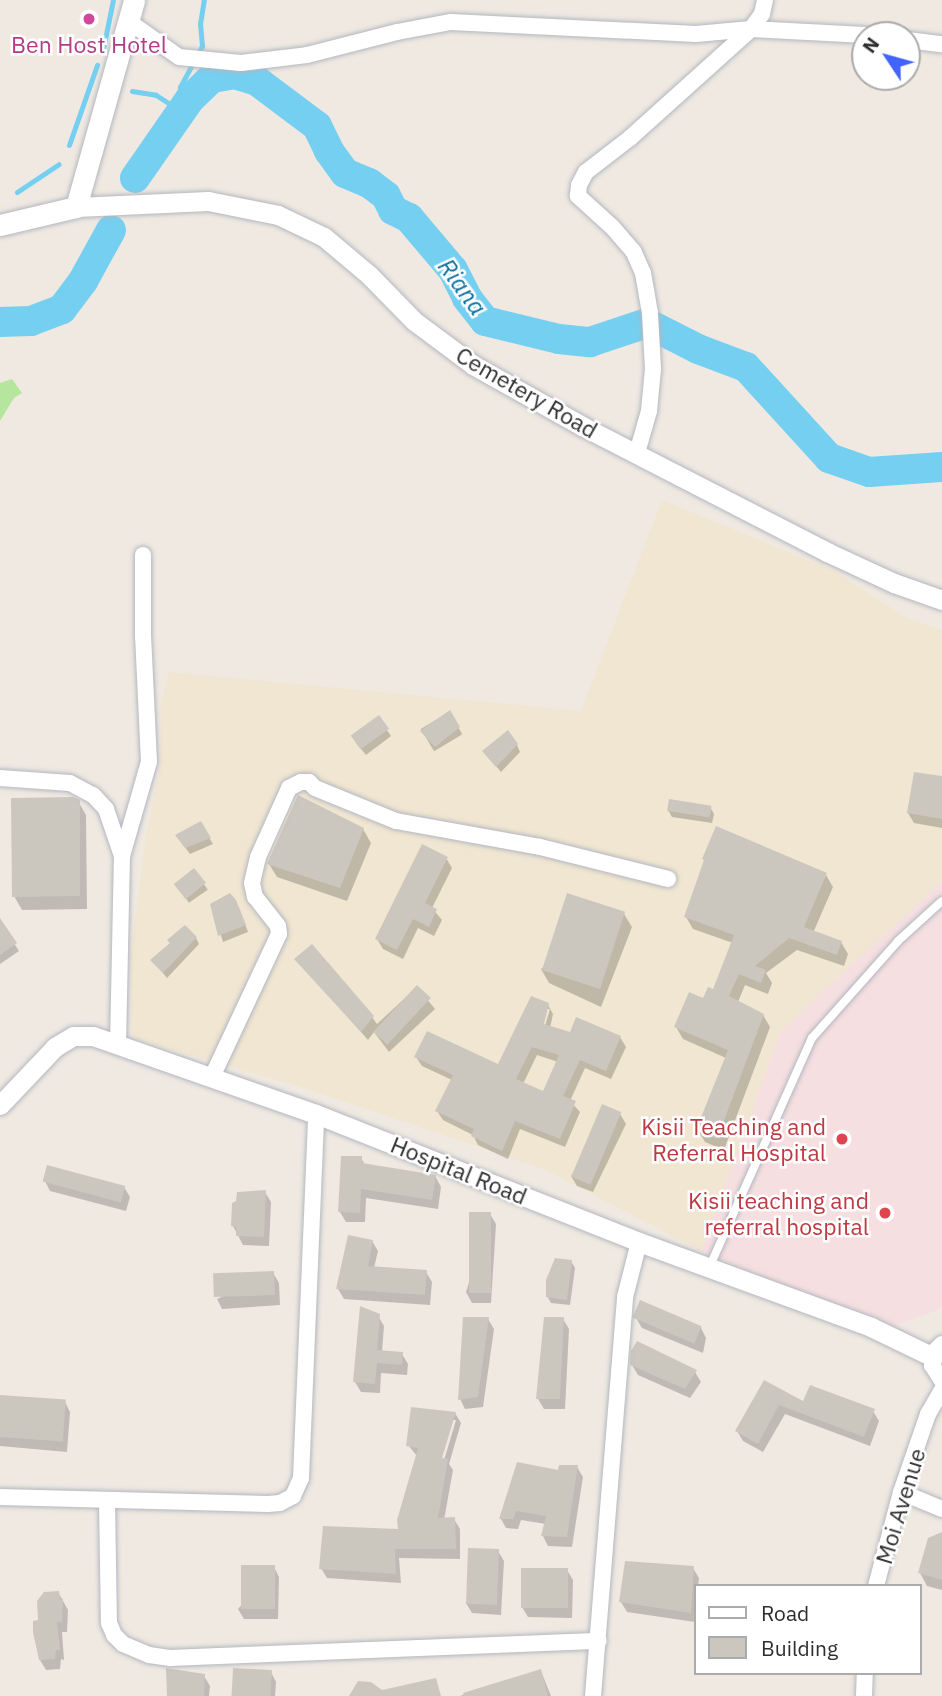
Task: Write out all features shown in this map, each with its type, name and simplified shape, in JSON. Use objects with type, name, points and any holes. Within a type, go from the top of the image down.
[{"type":"main road","points":[[76,207],[134,0]]},
{"type":"main road","name":"Cemetery Road","points":[[0,225],[76,207]]},
{"type":"street","points":[[637,453],[649,411],[653,369],[650,313],[643,273],[633,251],[611,226],[578,196],[579,184],[586,172],[630,138],[751,29],[762,13],[765,0]]},
{"type":"street","points":[[128,21],[179,57],[241,63],[307,55],[397,32],[451,22],[696,34],[751,29],[851,35]]},
{"type":"street","points":[[921,42],[942,44]]},
{"type":"street","name":"Cemetery Road","points":[[76,207],[208,201],[278,215],[324,237],[369,275],[414,321],[472,365],[827,552],[894,583],[942,600]]},
{"type":"street","points":[[118,1045],[122,856],[149,762],[143,637],[143,555]]},
{"type":"street","points":[[0,778],[70,783],[93,794],[106,808],[122,856]]},
{"type":"street","points":[[212,1077],[279,934],[278,926],[255,897],[252,883],[258,857],[289,788],[301,782],[309,782],[315,788],[396,821],[540,848],[668,879]]},
{"type":"street","name":"Hospital Road","points":[[0,1105],[55,1047],[73,1036],[93,1036],[316,1114],[639,1242],[937,1351]]},
{"type":"street","points":[[0,1497],[268,1504],[280,1503],[293,1496],[301,1478],[316,1114]]},
{"type":"street","points":[[593,1696],[625,1297],[639,1242]]},
{"type":"street","points":[[937,1351],[934,1373],[942,1381]]},
{"type":"street","name":"Moi Avenue","points":[[877,1584],[901,1492],[928,1414],[942,1390]]},
{"type":"street","points":[[901,1492],[942,1509]]},
{"type":"street","points":[[107,1500],[110,1623],[114,1635],[123,1644],[149,1655],[171,1658],[599,1641]]},
{"type":"street","points":[[864,1696],[865,1675]]},
{"type":"lane","points":[[709,1268],[812,1038],[898,941],[942,901]]},
{"type":"shaded area","points":[[662,500],[836,572],[905,617],[942,630],[942,881],[781,1031],[701,1251],[544,1169],[307,1089],[132,1038],[130,958],[146,836],[160,767],[161,702],[169,672],[581,711]]},
{"type":"shaded area","name":"Kisii Teaching and Referral Hospital","points":[[942,881],[942,1305],[940,1309],[886,1329],[701,1251],[781,1031]]},
{"type":"green space","points":[[12,379],[22,393],[14,398],[0,421],[0,383]]},
{"type":"water","points":[[79,267],[96,277],[64,312],[38,325],[0,327],[0,314],[32,313],[53,307]]},
{"type":"building","points":[[450,710],[460,727],[435,747],[420,731]]},
{"type":"building","points":[[379,715],[389,729],[361,749],[351,736]]},
{"type":"building","points":[[508,730],[518,744],[496,767],[482,751]]},
{"type":"building","points":[[914,772],[942,776],[942,819],[907,813]]},
{"type":"building","points":[[298,795],[364,828],[340,888],[267,864]]},
{"type":"building","points":[[73,797],[80,800],[80,896],[12,897],[11,798]]},
{"type":"building","points":[[669,799],[711,806],[710,818],[667,811]]},
{"type":"building","points":[[201,821],[211,838],[185,848],[175,835]]},
{"type":"building","points":[[716,826],[827,873],[804,927],[842,941],[837,955],[789,938],[755,966],[766,970],[761,983],[739,974],[729,996],[764,1014],[717,1139],[696,1130],[728,1050],[674,1027],[689,992],[703,998],[708,987],[713,989],[734,935],[684,917],[704,860],[702,859]]},
{"type":"building","points":[[422,844],[448,857],[425,903],[437,909],[429,927],[413,919],[397,950],[375,939]]},
{"type":"building","points":[[194,868],[206,883],[186,899],[174,884]]},
{"type":"building","points":[[230,893],[236,900],[246,925],[218,936],[210,904]]},
{"type":"building","points":[[567,893],[625,912],[600,989],[542,970]]},
{"type":"building","points":[[0,918],[17,943],[0,955]]},
{"type":"building","points":[[185,925],[197,937],[163,973],[150,960],[170,943],[167,940]]},
{"type":"building","points":[[312,944],[374,1016],[361,1032],[294,959]]},
{"type":"building","points":[[417,985],[431,998],[387,1045],[373,1032]]},
{"type":"building","points":[[531,996],[549,1003],[544,1024],[570,1032],[576,1017],[621,1036],[606,1071],[580,1060],[563,1096],[576,1101],[560,1139],[515,1121],[502,1151],[471,1136],[474,1129],[435,1111],[453,1075],[414,1057],[427,1031],[498,1064]],"holes":[[[532,1047],[559,1055],[543,1091],[516,1079]]]},
{"type":"building","points":[[602,1104],[621,1112],[590,1185],[571,1177]]},
{"type":"building","points":[[341,1156],[362,1156],[362,1163],[436,1175],[432,1200],[361,1189],[360,1213],[338,1212]]},
{"type":"building","points":[[47,1165],[125,1186],[121,1202],[43,1181]]},
{"type":"building","points":[[266,1190],[264,1237],[236,1236],[236,1227],[231,1226],[232,1203],[236,1201],[237,1192]]},
{"type":"building","points":[[469,1212],[491,1212],[491,1293],[469,1293]]},
{"type":"building","points":[[348,1235],[373,1240],[368,1266],[427,1270],[425,1295],[336,1289]]},
{"type":"building","points":[[555,1258],[572,1260],[567,1300],[546,1297],[546,1280]]},
{"type":"building","points":[[274,1271],[275,1295],[214,1297],[213,1273]]},
{"type":"building","points":[[640,1300],[702,1326],[694,1344],[633,1317]]},
{"type":"building","points":[[360,1306],[380,1314],[377,1350],[403,1352],[402,1365],[377,1363],[375,1384],[353,1382]]},
{"type":"building","points":[[463,1317],[489,1317],[478,1397],[458,1400]]},
{"type":"building","points":[[544,1317],[564,1317],[560,1399],[536,1399]]},
{"type":"building","points":[[637,1341],[697,1370],[685,1389],[630,1365],[631,1351]]},
{"type":"building","points":[[764,1380],[803,1401],[810,1385],[875,1409],[864,1437],[779,1405],[758,1444],[735,1431]]},
{"type":"building","points":[[0,1395],[66,1400],[63,1442],[0,1437]]},
{"type":"building","points":[[411,1407],[456,1412],[442,1458],[448,1459],[438,1518],[455,1517],[456,1549],[395,1549],[396,1574],[319,1569],[323,1526],[398,1529],[397,1520],[418,1448],[406,1446]]},
{"type":"building","points":[[517,1462],[558,1470],[559,1465],[578,1465],[567,1537],[541,1536],[546,1516],[516,1511],[513,1519],[499,1519]]},
{"type":"building","points":[[942,1532],[942,1580],[918,1573],[928,1538]]},
{"type":"building","points":[[468,1548],[499,1549],[497,1605],[466,1604]]},
{"type":"building","points":[[625,1561],[694,1566],[691,1613],[619,1602]]},
{"type":"building","points":[[241,1565],[275,1565],[275,1609],[241,1609]]},
{"type":"building","points":[[521,1568],[568,1568],[568,1608],[521,1608]]},
{"type":"building","points":[[59,1591],[60,1600],[63,1599],[62,1622],[57,1622],[60,1650],[56,1650],[55,1659],[39,1660],[33,1632],[33,1621],[38,1620],[37,1601],[44,1592]]},
{"type":"building","points":[[166,1668],[205,1674],[204,1696],[167,1696]]},
{"type":"building","points":[[233,1668],[272,1670],[271,1696],[232,1696]]},
{"type":"building","points":[[541,1669],[548,1696],[464,1696],[463,1693]]},
{"type":"building","points":[[436,1678],[441,1696],[349,1696],[358,1681],[371,1682],[382,1690]]},
{"type":"waterway","points":[[103,49],[113,0]]},
{"type":"waterway","points":[[188,102],[181,95],[180,87],[202,46],[200,24],[204,0]]},
{"type":"waterway","points":[[69,145],[97,65]]},
{"type":"waterway","name":"Riana","points":[[135,178],[190,99],[212,78],[234,74],[257,81],[317,126],[329,151],[345,173],[369,183],[386,196],[393,210],[409,218],[453,270],[467,298],[485,321],[559,339],[590,342],[647,323],[698,349],[746,367],[829,458],[869,472],[942,467]]},
{"type":"waterway","points":[[132,91],[156,95],[181,111]]},
{"type":"waterway","points":[[17,192],[59,164]]},
{"type":"waterway","name":"Riana","points":[[0,322],[31,321],[62,309],[83,281],[111,230]]},
{"type":"place","name":"Ben Host Hotel","points":[[89,19]]},
{"type":"place","name":"Kisii Teaching and Referral Hospital","points":[[842,1139]]},
{"type":"place","name":"Kisii teaching and referral hospital","points":[[885,1213]]}]
